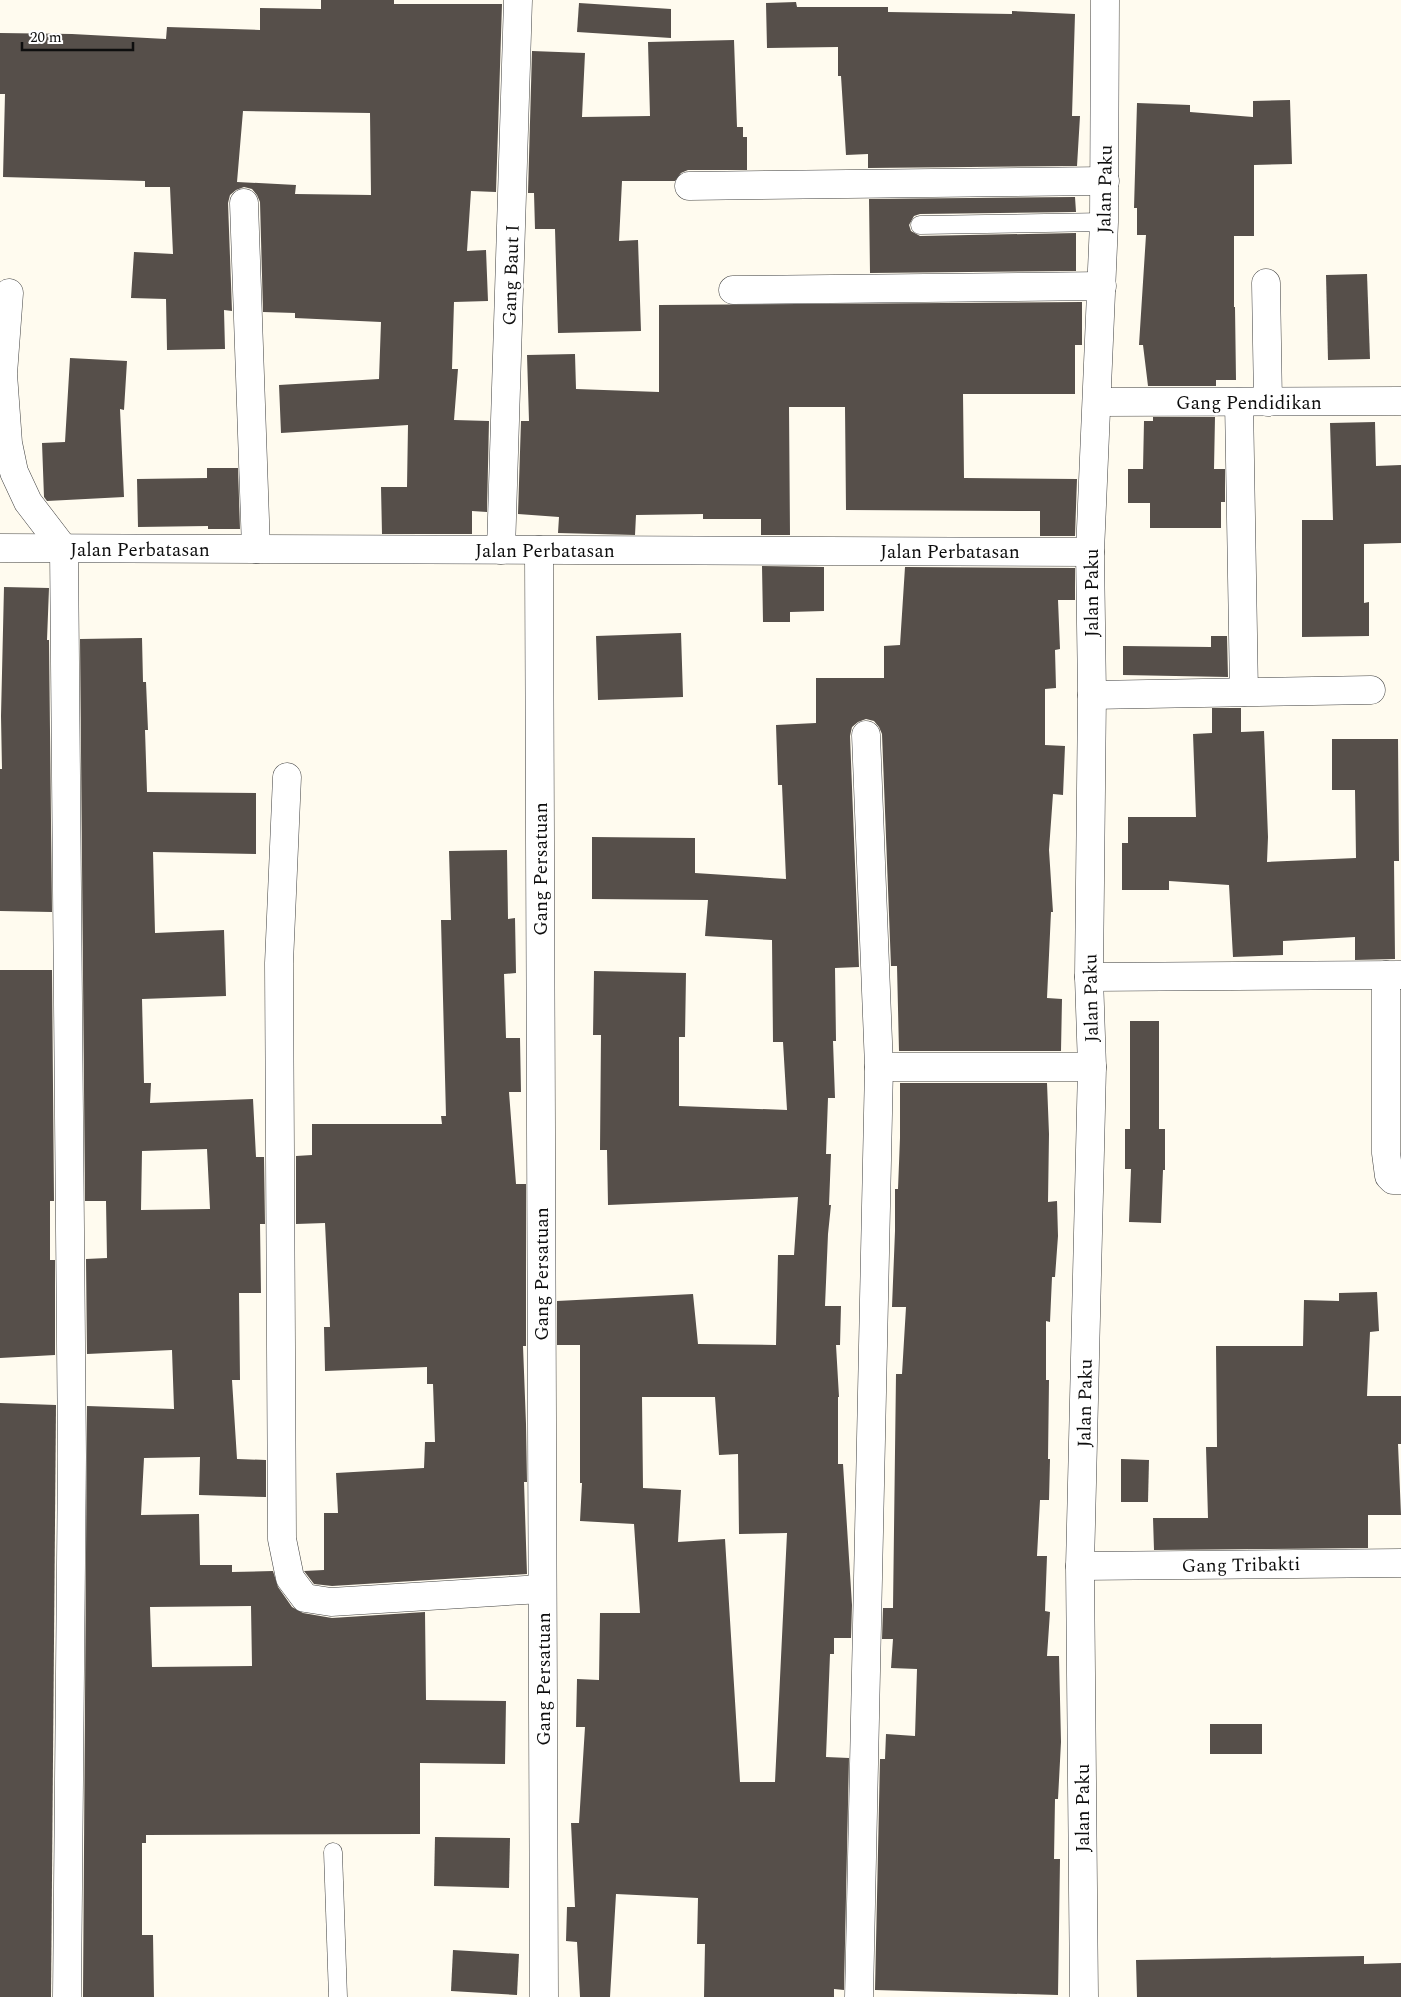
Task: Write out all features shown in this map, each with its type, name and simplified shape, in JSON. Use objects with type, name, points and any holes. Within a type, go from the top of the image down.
[{"type":"street","name":"Gang Baut I","points":[[501,550],[518,0]]},
{"type":"street","name":"Jalan Paku","points":[[1084,1997],[1080,1566],[1092,1067],[1089,977],[1092,695],[1090,552],[1098,402],[1104,222],[1105,0]]},
{"type":"street","points":[[689,186],[1105,181]]},
{"type":"street","points":[[244,204],[256,549]]},
{"type":"street","points":[[1266,283],[1268,402]]},
{"type":"street","points":[[732,290],[1102,286]]},
{"type":"street","points":[[9,294],[3,374],[8,443],[14,472],[28,502],[64,548],[72,1446],[67,1997]]},
{"type":"street","name":"Gang Pendidikan","points":[[1098,402],[1401,401]]},
{"type":"street","points":[[1239,402],[1244,692]]},
{"type":"street","name":"Jalan Perbatasan","points":[[0,548],[1090,552]]},
{"type":"street","name":"Gang Persatuan","points":[[539,550],[544,1997]]},
{"type":"street","points":[[1092,695],[1371,690]]},
{"type":"street","points":[[860,1997],[879,1067],[866,735]]},
{"type":"street","points":[[287,777],[279,973],[282,1539],[290,1578],[305,1598],[331,1602],[542,1589]]},
{"type":"street","points":[[1089,977],[1393,975],[1386,1153],[1389,1176],[1393,1180],[1401,1180]]},
{"type":"street","points":[[879,1067],[1092,1067]]},
{"type":"street","name":"Gang Tribakti","points":[[1080,1566],[1401,1563]]},
{"type":"lane","points":[[920,225],[1104,222]]},
{"type":"lane","points":[[333,1852],[338,1997]]},
{"type":"building","points":[[321,0],[394,0],[394,4],[502,4],[496,192],[471,191],[467,251],[486,250],[488,301],[454,302],[452,369],[458,369],[454,420],[489,421],[487,512],[472,511],[472,534],[382,534],[381,487],[407,487],[408,425],[281,433],[279,385],[379,379],[381,322],[295,318],[295,313],[263,312],[260,202],[252,189],[244,187],[236,190],[230,195],[228,203],[232,311],[224,310],[225,349],[167,350],[166,299],[131,298],[134,252],[173,254],[170,187],[145,187],[145,181],[3,177],[5,94],[0,94],[0,33],[72,34],[166,39],[167,27],[260,30],[260,8],[321,9]],"holes":[[[243,111],[370,113],[371,195],[295,194],[296,185],[237,182]]]},
{"type":"building","points":[[796,2],[797,7],[888,7],[888,12],[1012,14],[1012,11],[1075,14],[1072,116],[1080,116],[1077,166],[868,168],[868,154],[846,155],[841,76],[838,76],[838,47],[767,48],[766,3]]},
{"type":"building","points":[[579,3],[671,9],[671,38],[577,32]]},
{"type":"building","points":[[734,40],[737,127],[743,127],[743,137],[747,137],[747,170],[688,170],[681,173],[675,181],[622,181],[619,241],[638,240],[641,331],[558,333],[555,229],[535,229],[534,193],[528,193],[532,51],[585,53],[582,117],[650,116],[648,42]]},
{"type":"building","points":[[1290,100],[1292,164],[1254,165],[1254,236],[1234,236],[1236,380],[1216,380],[1216,386],[1148,386],[1143,345],[1139,345],[1146,235],[1137,235],[1137,208],[1134,208],[1137,103],[1190,105],[1190,112],[1253,117],[1253,101]]},
{"type":"building","points":[[1075,197],[1076,212],[920,214],[914,216],[909,225],[911,231],[920,236],[1076,233],[1076,271],[870,273],[869,199]]},
{"type":"building","points":[[1367,274],[1370,359],[1328,360],[1326,275]]},
{"type":"building","points":[[1082,302],[1082,345],[1075,345],[1075,394],[963,394],[964,478],[1077,479],[1075,536],[1040,536],[1040,511],[846,510],[845,407],[789,407],[790,535],[761,535],[761,519],[703,519],[703,514],[636,515],[635,535],[558,533],[559,517],[518,514],[521,421],[529,421],[527,355],[575,354],[576,389],[659,392],[659,305]]},
{"type":"building","points":[[70,358],[127,361],[124,410],[120,409],[124,497],[47,501],[44,497],[42,443],[65,442]]},
{"type":"building","points":[[1153,417],[1215,417],[1214,469],[1225,469],[1225,502],[1221,502],[1221,528],[1150,528],[1150,503],[1128,503],[1128,469],[1143,469],[1144,421],[1153,421]]},
{"type":"building","points":[[1375,422],[1376,466],[1401,465],[1401,543],[1364,544],[1364,603],[1369,602],[1369,636],[1302,637],[1302,520],[1333,520],[1330,423]]},
{"type":"building","points":[[207,468],[238,468],[240,529],[208,529],[208,526],[138,527],[137,479],[207,478]]},
{"type":"building","points":[[762,566],[824,567],[824,611],[790,612],[790,622],[763,622]]},
{"type":"building","points":[[905,567],[1075,568],[1075,600],[1058,600],[1060,649],[1055,650],[1056,688],[1045,689],[1045,745],[1065,746],[1063,795],[1053,794],[1049,850],[1053,912],[1051,912],[1047,998],[1062,999],[1061,1051],[899,1051],[897,966],[891,966],[882,734],[874,721],[866,719],[852,727],[850,736],[859,967],[835,968],[836,1041],[833,1041],[835,1098],[828,1098],[826,1154],[831,1154],[829,1205],[831,1205],[825,1306],[841,1306],[840,1345],[836,1345],[839,1397],[838,1464],[843,1464],[852,1605],[851,1638],[834,1638],[834,1654],[830,1654],[826,1757],[849,1758],[844,1990],[834,1989],[834,1997],[704,1997],[705,1944],[697,1944],[698,1898],[616,1894],[610,1997],[580,1997],[577,1942],[566,1941],[567,1907],[575,1907],[571,1823],[579,1823],[585,1727],[576,1727],[577,1679],[599,1680],[600,1613],[640,1613],[634,1524],[580,1521],[582,1483],[580,1483],[580,1345],[557,1345],[557,1301],[693,1294],[698,1344],[776,1345],[778,1255],[794,1255],[798,1197],[608,1205],[607,1150],[600,1150],[601,1035],[593,1035],[594,971],[686,973],[685,1037],[679,1037],[679,1106],[787,1110],[783,1042],[773,1042],[772,940],[705,936],[708,900],[592,899],[592,837],[695,838],[695,873],[786,879],[782,785],[778,785],[776,725],[816,723],[816,678],[884,678],[884,646],[900,645]],"holes":[[[642,1397],[715,1397],[719,1455],[738,1454],[739,1534],[787,1533],[775,1782],[740,1782],[725,1539],[678,1542],[681,1490],[643,1488]]]},
{"type":"building","points":[[4,587],[49,588],[47,640],[49,640],[52,912],[0,911],[0,769],[2,769],[1,716]]},
{"type":"building","points":[[681,633],[683,697],[598,700],[596,636]]},
{"type":"building","points":[[1211,636],[1227,636],[1228,677],[1123,675],[1123,646],[1211,647]]},
{"type":"building","points":[[142,638],[143,682],[146,682],[148,730],[145,730],[147,792],[256,793],[256,854],[153,852],[155,933],[224,930],[226,996],[142,999],[144,1083],[151,1083],[150,1103],[253,1099],[256,1157],[264,1157],[265,1224],[260,1224],[261,1293],[239,1293],[240,1380],[232,1380],[237,1459],[266,1460],[266,1497],[199,1495],[200,1457],[144,1458],[141,1515],[199,1514],[200,1565],[232,1565],[232,1572],[273,1571],[278,1587],[292,1607],[303,1613],[332,1618],[425,1612],[426,1700],[506,1701],[505,1764],[420,1763],[420,1834],[146,1835],[146,1843],[142,1843],[142,1935],[153,1935],[154,1997],[83,1997],[87,1406],[174,1409],[172,1350],[87,1354],[86,1259],[107,1258],[106,1201],[85,1201],[80,639]],"holes":[[[207,1149],[210,1209],[141,1210],[142,1151]],[[251,1606],[252,1666],[152,1667],[150,1607]]]},
{"type":"building","points":[[1212,708],[1241,708],[1241,732],[1264,731],[1268,837],[1267,862],[1356,858],[1355,790],[1332,790],[1332,739],[1398,739],[1399,861],[1394,861],[1395,959],[1355,960],[1355,937],[1283,941],[1283,955],[1233,957],[1229,885],[1169,881],[1169,890],[1122,890],[1122,843],[1128,843],[1128,817],[1196,817],[1193,734],[1212,733]]},
{"type":"building","points":[[507,850],[508,919],[515,918],[516,973],[504,974],[506,1038],[520,1038],[521,1092],[509,1092],[516,1184],[526,1184],[526,1346],[523,1346],[526,1424],[527,1482],[524,1482],[527,1574],[332,1586],[314,1584],[304,1571],[324,1570],[324,1513],[338,1513],[336,1473],[424,1468],[425,1442],[435,1442],[433,1384],[427,1384],[427,1367],[325,1371],[324,1327],[330,1327],[325,1223],[296,1224],[296,1156],[312,1155],[312,1124],[442,1124],[441,1116],[446,1116],[441,920],[451,920],[449,851]]},
{"type":"building","points":[[0,970],[52,970],[54,1201],[50,1201],[50,1260],[55,1260],[55,1355],[0,1358]]},
{"type":"building","points":[[1130,1021],[1159,1021],[1159,1129],[1165,1129],[1165,1170],[1163,1170],[1161,1223],[1129,1222],[1131,1169],[1125,1169],[1125,1129],[1130,1129]]},
{"type":"building","points":[[900,1083],[1047,1083],[1049,1134],[1048,1202],[1057,1201],[1058,1236],[1055,1277],[1052,1277],[1050,1322],[1046,1321],[1046,1380],[1049,1380],[1049,1500],[1040,1500],[1037,1556],[1047,1556],[1045,1611],[1050,1612],[1047,1656],[1059,1656],[1061,1742],[1058,1799],[1055,1799],[1054,1859],[1060,1859],[1058,1995],[875,1990],[880,1759],[885,1759],[886,1734],[915,1736],[917,1669],[891,1668],[893,1639],[882,1639],[883,1608],[893,1608],[896,1374],[902,1374],[906,1307],[892,1307],[895,1189],[898,1189],[900,1138]]},
{"type":"building","points":[[1377,1292],[1379,1331],[1370,1332],[1367,1396],[1401,1396],[1401,1444],[1398,1444],[1401,1515],[1368,1515],[1368,1548],[1154,1550],[1153,1518],[1208,1518],[1206,1447],[1217,1447],[1216,1346],[1303,1346],[1304,1300],[1339,1301],[1339,1293]]},
{"type":"building","points":[[0,1403],[56,1405],[51,1997],[0,1997]]},
{"type":"building","points":[[1121,1459],[1149,1460],[1148,1502],[1121,1502]]},
{"type":"building","points":[[1210,1724],[1262,1724],[1262,1754],[1210,1754]]},
{"type":"building","points":[[435,1837],[510,1838],[509,1888],[434,1886]]},
{"type":"building","points":[[453,1950],[519,1954],[517,1995],[451,1991]]},
{"type":"building","points":[[1364,1956],[1364,1964],[1401,1963],[1401,1997],[1137,1997],[1136,1960]]}]
